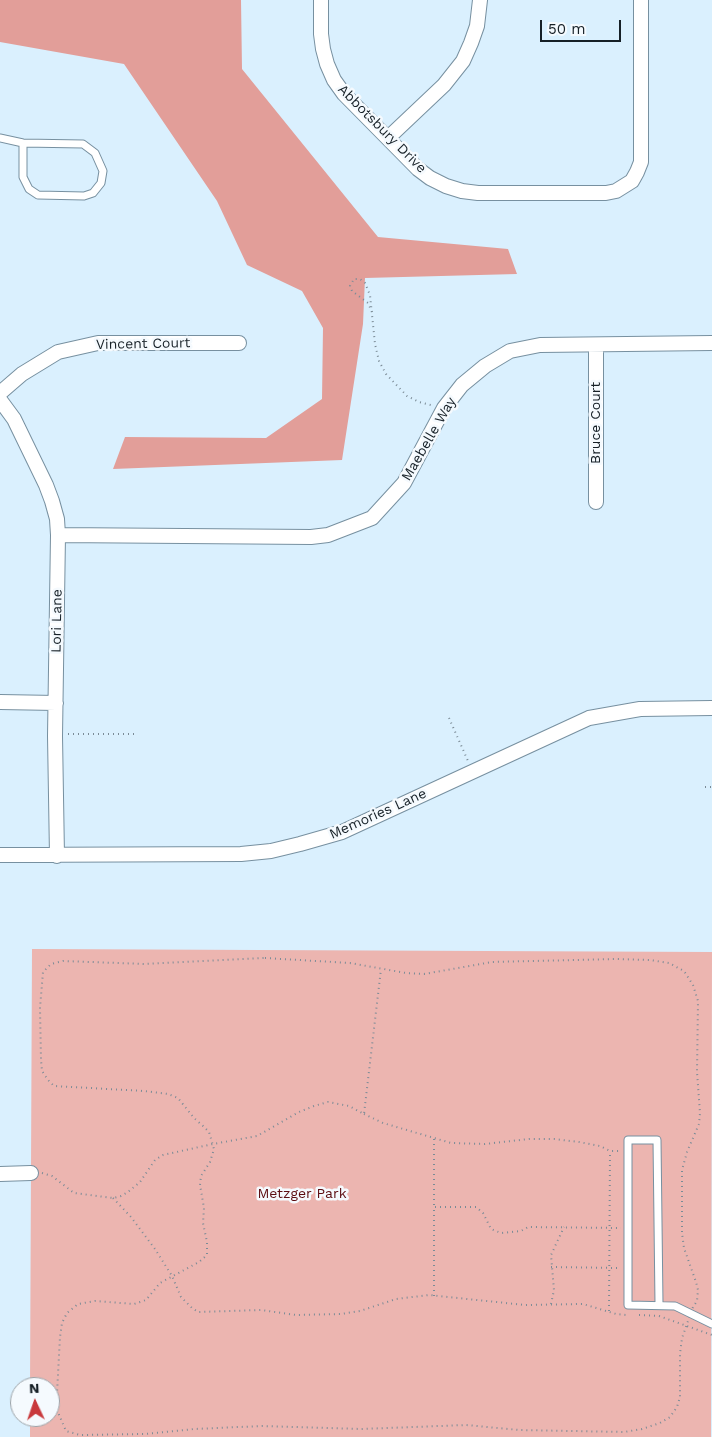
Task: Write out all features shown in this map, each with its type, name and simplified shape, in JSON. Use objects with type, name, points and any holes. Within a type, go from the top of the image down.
[{"type":"street","name":"Abbotsbury Drive","points":[[321,0],[323,49],[334,80],[344,94],[418,169],[430,178],[454,188],[478,193],[606,193],[616,191],[632,180],[637,172],[641,158],[641,0]]},
{"type":"street","points":[[388,138],[444,85],[463,60],[477,26],[480,0]]},
{"type":"street","name":"Vincent Court","points":[[0,393],[22,374],[58,352],[90,345],[239,343]]},
{"type":"street","name":"Maebelle Way","points":[[58,535],[311,537],[328,535],[372,518],[404,483],[444,408],[462,385],[485,366],[510,351],[540,344],[712,343]]},
{"type":"street","name":"Bruce Court","points":[[596,344],[596,502]]},
{"type":"street","name":"Lori Lane","points":[[0,400],[14,419],[46,485],[52,501],[58,535],[57,856]]},
{"type":"street","points":[[0,702],[56,703]]},
{"type":"street","name":"Memories Lane","points":[[0,855],[241,854],[271,851],[342,832],[589,718],[640,709],[712,708]]},
{"type":"street","points":[[0,1174],[31,1174]]},
{"type":"lane","points":[[0,138],[23,143],[83,144],[95,153],[103,172],[101,183],[93,194],[84,196],[38,195],[29,189],[23,177],[23,143]]},
{"type":"lane","points":[[659,1304],[658,1140],[628,1140],[628,1305],[659,1304],[675,1306],[712,1324]]},
{"type":"path","points":[[372,312],[368,303],[352,291],[350,286],[354,279],[360,279],[365,283],[370,295],[372,312],[375,344],[379,361],[386,374],[407,396],[419,402],[436,406]]},
{"type":"path","points":[[449,718],[467,758]]},
{"type":"path","points":[[68,734],[135,734]]},
{"type":"path","points":[[705,787],[712,787]]},
{"type":"path","points":[[265,958],[350,963],[381,969],[424,974],[492,962],[650,960],[669,963],[684,971],[694,985],[698,1001],[697,1072],[700,1114],[699,1124],[687,1152],[682,1170],[682,1233],[684,1248],[698,1290],[697,1301],[686,1326],[681,1346],[680,1391],[677,1407],[670,1416],[660,1423],[624,1432],[519,1430],[466,1425],[361,1428],[262,1426],[194,1429],[145,1434],[80,1435],[66,1431],[57,1410],[57,1393],[60,1337],[62,1323],[67,1313],[78,1304],[95,1301],[134,1304],[146,1300],[160,1283],[199,1262],[207,1255],[203,1223],[204,1208],[200,1185],[201,1176],[210,1162],[214,1149],[209,1132],[194,1118],[178,1098],[168,1094],[144,1091],[60,1087],[54,1086],[48,1080],[42,1071],[41,1060],[40,1008],[44,972],[51,964],[63,961],[145,964],[265,958]]},
{"type":"path","points":[[364,1114],[381,969]]},
{"type":"path","points":[[31,1174],[44,1173],[52,1176],[74,1193],[113,1198],[128,1192],[140,1182],[155,1160],[163,1155],[257,1136],[299,1112],[328,1102],[349,1106],[383,1123],[451,1143],[486,1144],[530,1139],[554,1139],[600,1146],[610,1151],[628,1152]]},
{"type":"path","points":[[434,1139],[434,1296]]},
{"type":"path","points":[[609,1311],[610,1151]]},
{"type":"path","points":[[113,1198],[131,1217],[155,1249],[172,1276],[181,1297],[198,1312],[260,1310],[296,1315],[341,1314],[360,1311],[396,1299],[434,1296],[525,1305],[583,1304],[616,1314],[626,1314]]},
{"type":"path","points":[[434,1207],[476,1207],[483,1212],[491,1229],[501,1233],[521,1231],[528,1227],[628,1228]]},
{"type":"path","points":[[551,1304],[554,1290],[551,1267],[553,1250],[564,1227]]},
{"type":"path","points":[[551,1267],[628,1268]]},
{"type":"path","points":[[635,1315],[659,1316],[712,1335]]},
{"type":"green space","name":"Metzger Park","points":[[32,949],[712,952],[711,1437],[30,1437],[30,1427],[60,1427],[60,1377],[30,1377]]},
{"type":"shaded area","points":[[0,0],[241,0],[242,69],[378,237],[508,249],[517,274],[365,278],[363,324],[342,460],[113,469],[125,437],[266,438],[322,399],[323,328],[302,291],[247,265],[217,201],[124,64],[0,42]]}]
